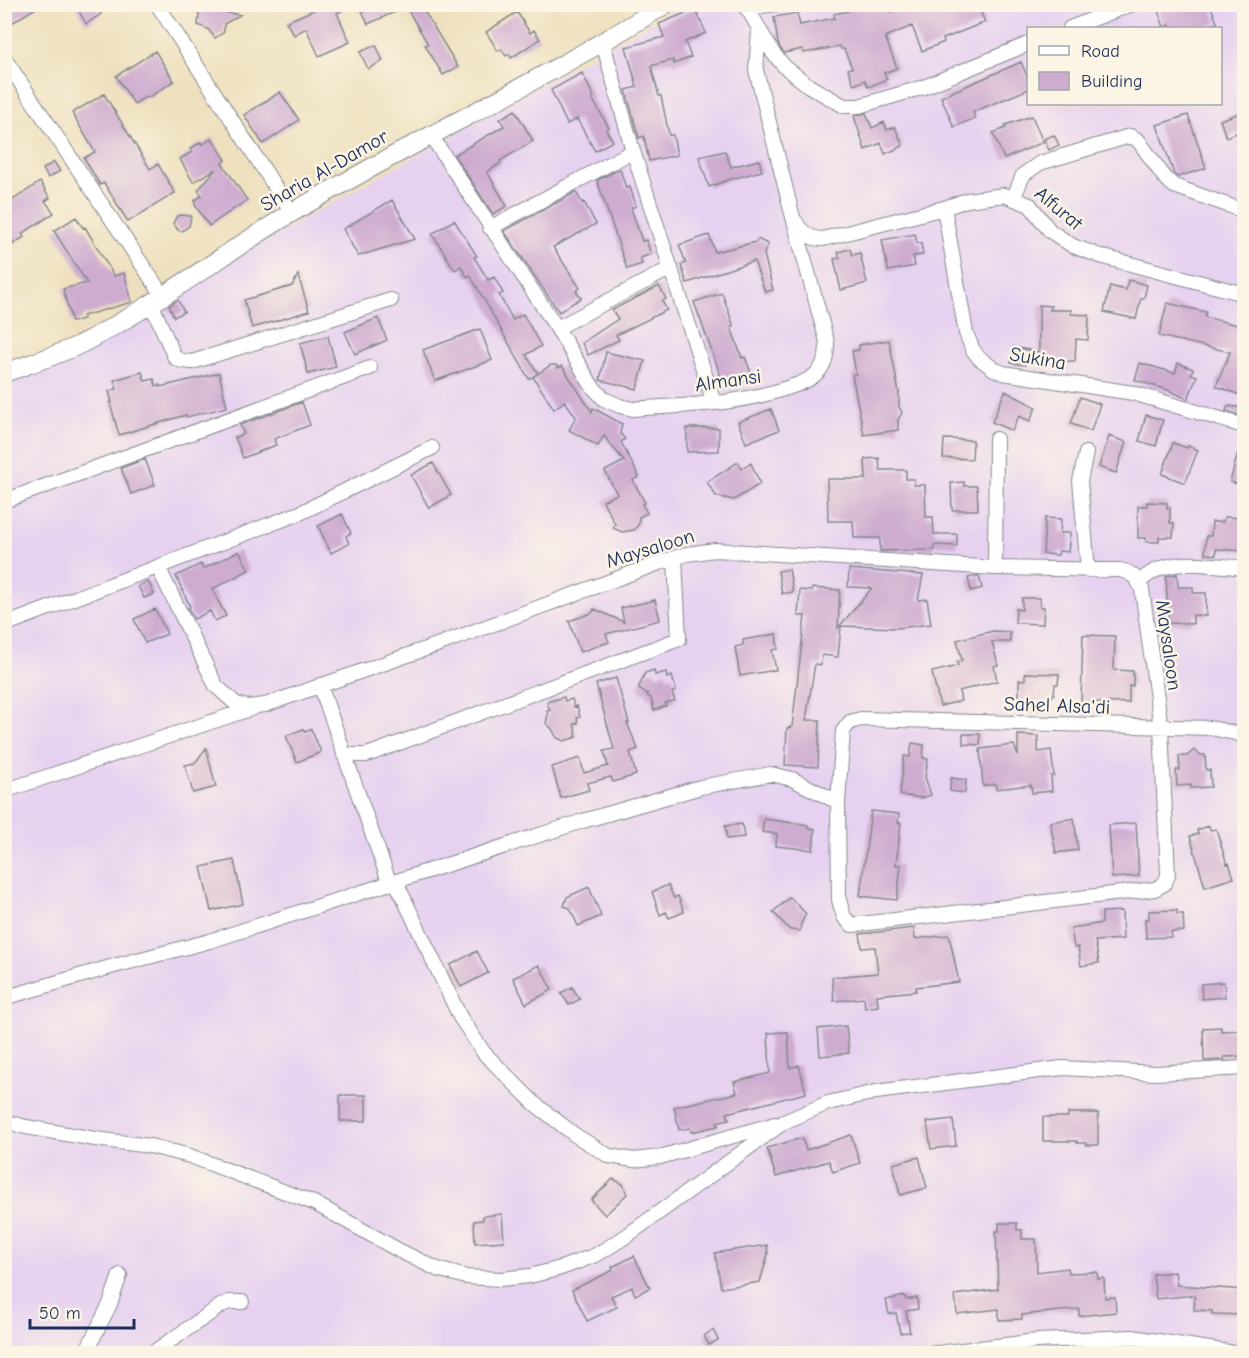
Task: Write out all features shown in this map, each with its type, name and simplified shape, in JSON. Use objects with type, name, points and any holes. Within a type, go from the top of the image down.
[{"type":"street","points":[[157,4],[292,213]]},
{"type":"street","name":"Sharia Al-Damor","points":[[4,373],[83,344],[292,213],[430,134],[603,43],[666,4]]},
{"type":"street","points":[[776,4],[746,6],[773,53],[809,86],[837,103],[851,106],[924,87],[1027,45]]},
{"type":"street","points":[[1073,27],[1132,4]]},
{"type":"street","name":"Almansi","points":[[430,134],[557,328],[592,386],[604,399],[633,410],[763,396],[805,382],[818,373],[824,362],[827,342],[756,70],[759,31]]},
{"type":"street","points":[[603,43],[633,151],[714,403]]},
{"type":"street","points":[[4,58],[157,299],[175,358],[192,362],[391,300]]},
{"type":"street","points":[[1014,197],[1023,175],[1041,163],[1130,136],[1138,141],[1165,178],[1174,186],[1245,211]]},
{"type":"street","points":[[490,228],[633,151]]},
{"type":"street","name":"Alfurat","points":[[791,210],[802,232],[814,238],[823,239],[977,198],[1004,195],[1030,205],[1050,231],[1073,246],[1100,256],[1245,294]]},
{"type":"street","name":"Sukina","points":[[944,208],[966,333],[974,350],[986,364],[1010,374],[1133,393],[1245,426]]},
{"type":"street","points":[[557,328],[671,267]]},
{"type":"street","points":[[4,501],[370,368]]},
{"type":"street","points":[[995,568],[996,439]]},
{"type":"street","points":[[4,625],[300,513],[432,447]]},
{"type":"street","points":[[1086,453],[1080,482],[1089,570]]},
{"type":"street","name":"Maysaloon","points":[[4,791],[320,686],[675,558],[715,549],[995,568],[1124,571],[1139,582],[1143,592],[1161,728],[1168,876],[1167,881],[1160,887],[852,925],[844,917],[839,900],[838,802]]},
{"type":"street","points":[[344,755],[367,755],[679,639],[675,558]]},
{"type":"street","points":[[1139,582],[1151,572],[1169,567],[1202,565],[1245,568]]},
{"type":"street","points":[[158,567],[216,686],[236,704],[255,707]]},
{"type":"street","points":[[320,686],[393,884],[460,1017],[484,1053],[535,1104],[575,1136],[609,1156],[634,1160],[660,1157],[784,1122],[828,1103],[876,1092],[1062,1068],[1156,1073],[1245,1068]]},
{"type":"street","name":"Sahel Alsa'di","points":[[838,802],[843,731],[850,722],[869,719],[1211,728],[1245,735]]},
{"type":"street","points":[[4,998],[210,941],[583,821],[701,787],[771,774],[782,775],[838,802]]},
{"type":"street","points":[[4,1121],[26,1127],[150,1146],[190,1156],[314,1203],[437,1269],[466,1277],[500,1279],[540,1274],[596,1255],[784,1122]]},
{"type":"street","points":[[85,1353],[110,1304],[120,1275]]},
{"type":"street","points":[[151,1353],[222,1305],[243,1302]]},
{"type":"street","points":[[929,1353],[1037,1341],[1132,1337],[1241,1353]]},
{"type":"shaded area","points":[[682,5],[1244,5],[1244,1353],[5,1354],[5,382],[272,237]]},
{"type":"building","points":[[4,4],[42,4],[12,23],[4,11]]},
{"type":"building","points":[[75,4],[95,4],[101,14],[86,24]]},
{"type":"building","points":[[193,4],[212,4],[211,10],[240,15],[224,24],[224,32],[215,38],[208,29],[198,25],[199,14]]},
{"type":"building","points":[[327,4],[354,4],[337,13],[350,42],[319,56],[306,28],[294,35],[286,22]]},
{"type":"building","points":[[359,4],[420,4],[458,67],[443,75],[406,7],[368,24]]},
{"type":"building","points":[[848,4],[889,4],[892,12],[910,4],[929,4],[935,11],[951,4],[977,4],[985,22],[943,39],[944,42],[922,51],[912,26],[885,37],[897,68],[884,73],[887,79],[868,87],[865,80],[854,85],[848,69],[852,68],[844,49],[840,46],[804,53],[803,49],[784,53],[780,48],[774,17],[797,13],[800,25],[835,18],[834,14],[849,11]]},
{"type":"building","points":[[1175,4],[1210,4],[1217,23],[1204,27],[1171,27],[1170,25],[1164,27],[1158,11]]},
{"type":"building","points":[[695,9],[706,33],[685,42],[691,57],[674,64],[673,60],[651,66],[659,96],[661,96],[669,135],[673,135],[677,155],[649,161],[644,136],[639,138],[626,90],[637,87],[626,47],[664,37],[659,24]]},
{"type":"building","points":[[517,12],[530,33],[534,30],[540,39],[511,58],[509,54],[506,56],[501,49],[498,51],[486,32]]},
{"type":"building","points":[[376,45],[383,61],[368,69],[360,52]]},
{"type":"building","points":[[155,51],[174,81],[134,104],[116,76]]},
{"type":"building","points":[[1021,62],[1027,76],[1027,90],[973,112],[975,118],[954,127],[941,97]]},
{"type":"building","points":[[582,73],[594,97],[592,98],[609,128],[606,130],[613,141],[595,151],[577,119],[567,124],[551,90]]},
{"type":"building","points":[[280,92],[299,120],[263,144],[244,115]]},
{"type":"building","points":[[104,94],[150,169],[158,164],[175,193],[128,222],[104,183],[100,185],[84,158],[95,152],[72,113]]},
{"type":"building","points":[[515,110],[533,141],[500,161],[501,163],[487,172],[507,206],[493,214],[454,155],[504,126],[500,119]]},
{"type":"building","points":[[1245,111],[1245,130],[1226,137],[1220,120]]},
{"type":"building","points":[[866,113],[872,128],[884,122],[887,130],[895,127],[903,146],[885,154],[881,143],[865,150],[854,116]]},
{"type":"building","points":[[1188,115],[1206,168],[1178,177],[1174,174],[1157,125]]},
{"type":"building","points":[[1032,116],[1043,142],[1004,159],[993,133],[1006,128],[1005,125]]},
{"type":"building","points":[[1054,135],[1059,145],[1049,150],[1044,139]]},
{"type":"building","points":[[212,138],[226,160],[222,163],[247,200],[209,226],[195,205],[195,200],[202,196],[198,190],[216,169],[193,182],[180,159],[192,152],[190,149]]},
{"type":"building","points":[[725,151],[731,167],[759,160],[762,171],[709,187],[699,157]]},
{"type":"building","points":[[54,162],[60,171],[48,178],[43,169]]},
{"type":"building","points":[[620,169],[626,188],[630,187],[636,206],[631,208],[642,241],[646,240],[651,254],[640,258],[642,264],[627,269],[597,180]]},
{"type":"building","points":[[40,182],[50,198],[45,201],[54,213],[22,234],[24,237],[4,250],[4,206]]},
{"type":"building","points":[[576,192],[596,224],[553,247],[580,288],[576,291],[581,298],[559,312],[504,231]]},
{"type":"building","points":[[392,200],[415,239],[358,256],[343,229]]},
{"type":"building","points":[[177,216],[191,216],[189,226],[182,231],[178,230],[173,223]]},
{"type":"building","points":[[76,217],[83,228],[85,227],[114,276],[124,273],[132,302],[83,316],[83,319],[72,322],[63,289],[87,283],[54,231]]},
{"type":"building","points":[[454,220],[477,256],[474,257],[488,280],[494,277],[503,293],[499,295],[513,320],[523,314],[541,346],[526,355],[538,373],[529,379],[470,275],[467,277],[461,266],[455,270],[432,234]]},
{"type":"building","points":[[915,234],[917,243],[921,243],[923,255],[913,256],[915,266],[888,271],[882,240]]},
{"type":"building","points":[[709,235],[715,252],[756,242],[757,239],[768,244],[764,254],[773,290],[765,292],[754,261],[687,283],[681,265],[686,263],[679,245]]},
{"type":"building","points":[[850,249],[852,255],[860,253],[867,283],[841,290],[834,259],[840,258],[838,252]]},
{"type":"building","points":[[298,275],[309,311],[252,328],[244,300],[292,286]]},
{"type":"building","points":[[1128,280],[1147,285],[1136,319],[1104,312],[1110,286],[1126,290]]},
{"type":"building","points":[[659,286],[666,299],[662,301],[667,310],[616,335],[619,340],[588,355],[582,343],[618,319],[612,310]]},
{"type":"building","points":[[722,293],[742,358],[745,357],[753,378],[725,388],[694,302]]},
{"type":"building","points":[[178,300],[184,312],[174,317],[169,306]]},
{"type":"building","points":[[1167,303],[1206,312],[1205,317],[1245,327],[1245,382],[1240,395],[1216,386],[1230,352],[1159,336]]},
{"type":"building","points":[[1039,305],[1051,306],[1050,310],[1071,310],[1071,314],[1089,315],[1088,340],[1076,339],[1075,361],[1026,361],[1025,365],[1011,363],[1013,347],[1039,352]]},
{"type":"building","points":[[378,318],[387,340],[355,354],[345,332]]},
{"type":"building","points":[[480,329],[492,360],[435,381],[423,350]]},
{"type":"building","points":[[328,336],[336,367],[308,374],[300,343]]},
{"type":"building","points":[[889,340],[902,413],[898,420],[898,430],[864,435],[852,375],[856,374],[852,351],[859,350],[859,345]]},
{"type":"building","points":[[606,352],[645,361],[637,389],[600,380]]},
{"type":"building","points":[[1140,363],[1175,373],[1178,363],[1193,369],[1191,374],[1197,376],[1188,399],[1135,380]]},
{"type":"building","points":[[551,365],[556,365],[558,368],[562,366],[592,412],[593,408],[622,424],[620,433],[625,439],[621,442],[639,477],[633,480],[645,503],[642,504],[647,513],[639,517],[639,524],[634,530],[622,532],[613,528],[615,524],[603,501],[617,494],[605,471],[624,461],[604,436],[598,446],[569,430],[576,417],[565,401],[554,409],[533,377]]},
{"type":"building","points":[[142,372],[145,381],[154,379],[156,386],[160,385],[160,387],[219,373],[227,407],[187,417],[186,415],[119,435],[109,391],[117,389],[114,380]]},
{"type":"building","points":[[1005,391],[1036,407],[1030,421],[1019,416],[1012,431],[992,422]]},
{"type":"building","points":[[1080,397],[1100,404],[1091,431],[1071,424]]},
{"type":"building","points":[[302,402],[310,425],[274,439],[276,445],[243,458],[235,437],[244,434],[240,425]]},
{"type":"building","points":[[1228,406],[1245,408],[1245,417],[1226,411]]},
{"type":"building","points":[[771,409],[779,430],[746,443],[738,422]]},
{"type":"building","points":[[1146,415],[1163,420],[1156,446],[1139,441]]},
{"type":"building","points":[[687,428],[719,428],[719,451],[687,452]]},
{"type":"building","points":[[1109,436],[1126,442],[1116,473],[1099,467]]},
{"type":"building","points":[[944,439],[973,440],[972,459],[943,458]]},
{"type":"building","points":[[1241,442],[1245,442],[1245,486],[1230,482]]},
{"type":"building","points":[[1173,443],[1198,450],[1185,483],[1162,474]]},
{"type":"building","points":[[879,458],[880,470],[906,470],[906,479],[914,479],[914,485],[925,485],[926,517],[933,517],[934,534],[957,534],[957,546],[934,545],[934,550],[880,551],[880,538],[854,538],[853,521],[828,521],[827,479],[866,479],[865,459]]},
{"type":"building","points":[[145,459],[155,485],[131,494],[121,468]]},
{"type":"building","points":[[738,462],[742,469],[751,463],[760,484],[734,500],[716,496],[707,482]]},
{"type":"building","points":[[433,463],[451,495],[429,508],[411,475]]},
{"type":"building","points":[[964,482],[964,486],[977,486],[978,510],[952,510],[951,483]]},
{"type":"building","points":[[1147,502],[1167,503],[1167,508],[1170,508],[1170,523],[1174,523],[1173,537],[1159,537],[1159,542],[1146,542],[1146,538],[1138,538],[1138,506],[1147,506]]},
{"type":"building","points":[[342,514],[351,533],[346,536],[349,544],[331,553],[318,526]]},
{"type":"building","points":[[1224,517],[1245,518],[1245,551],[1216,549],[1216,555],[1205,554],[1206,536],[1211,536],[1212,522],[1223,522]]},
{"type":"building","points":[[1045,518],[1061,519],[1060,533],[1070,533],[1068,552],[1059,551],[1058,555],[1043,554]]},
{"type":"building","points":[[239,551],[249,570],[212,589],[226,616],[215,621],[210,611],[194,619],[176,576],[201,564],[203,569]]},
{"type":"building","points":[[789,569],[793,592],[782,594],[778,571]]},
{"type":"building","points":[[849,569],[923,575],[918,600],[927,599],[931,624],[898,628],[841,626],[838,657],[822,655],[821,665],[815,664],[806,720],[820,720],[818,767],[785,765],[787,728],[792,727],[805,616],[798,616],[800,590],[812,591],[812,588],[840,590],[838,628],[872,588],[848,587]]},
{"type":"building","points":[[1177,574],[1178,587],[1193,587],[1193,593],[1206,593],[1206,616],[1193,615],[1193,624],[1168,623],[1166,576]]},
{"type":"building","points":[[979,576],[982,588],[971,591],[968,578]]},
{"type":"building","points":[[148,581],[154,594],[144,598],[138,586]]},
{"type":"building","points":[[1022,598],[1040,598],[1040,607],[1044,607],[1043,624],[1015,623],[1016,609],[1022,610]]},
{"type":"building","points":[[655,600],[660,620],[606,634],[609,642],[580,652],[569,621],[592,613],[594,609],[624,622],[621,608]]},
{"type":"building","points":[[155,609],[167,634],[145,643],[134,619]]},
{"type":"building","points":[[993,631],[1010,632],[1010,642],[992,642],[998,665],[994,666],[997,681],[959,691],[961,701],[940,706],[932,672],[958,666],[957,662],[962,660],[957,640]]},
{"type":"building","points":[[776,634],[778,649],[772,650],[776,670],[740,676],[735,647],[743,645],[743,640]]},
{"type":"building","points":[[1083,635],[1115,636],[1114,670],[1133,671],[1133,686],[1129,686],[1129,703],[1081,702]]},
{"type":"building","points":[[654,670],[655,675],[666,672],[667,678],[672,676],[676,691],[672,692],[675,701],[665,703],[666,706],[654,710],[648,694],[638,689],[645,673]]},
{"type":"building","points":[[1025,673],[1059,674],[1058,684],[1055,684],[1054,694],[1049,701],[1049,710],[1019,709],[1019,680],[1025,680]]},
{"type":"building","points":[[616,678],[629,723],[627,723],[638,749],[630,752],[636,775],[613,782],[611,777],[587,783],[589,790],[561,798],[552,767],[580,758],[584,773],[608,766],[604,751],[614,749],[596,684]]},
{"type":"building","points":[[564,697],[565,701],[572,699],[580,717],[577,718],[578,723],[574,724],[577,737],[564,741],[557,738],[546,723],[547,711],[550,710],[547,702]]},
{"type":"building","points":[[303,729],[305,732],[311,729],[321,752],[297,762],[286,736]]},
{"type":"building","points":[[963,734],[980,734],[980,745],[963,744]]},
{"type":"building","points":[[1018,735],[1038,736],[1038,752],[1051,750],[1054,776],[1051,776],[1052,791],[1032,793],[1031,785],[996,789],[996,784],[983,786],[980,749],[1014,745],[1018,756]]},
{"type":"building","points":[[912,743],[924,745],[923,758],[928,759],[925,777],[931,795],[922,798],[900,795],[904,756],[910,757]]},
{"type":"building","points":[[206,748],[216,787],[193,793],[185,765],[195,763]]},
{"type":"building","points":[[1194,750],[1205,755],[1206,770],[1210,770],[1211,787],[1177,786],[1176,770],[1180,770],[1179,756],[1187,756]]},
{"type":"building","points":[[951,778],[966,780],[965,793],[950,791]]},
{"type":"building","points":[[871,811],[899,814],[898,823],[901,823],[896,865],[901,865],[897,900],[860,896]]},
{"type":"building","points":[[1074,818],[1078,850],[1056,853],[1050,822]]},
{"type":"building","points":[[764,819],[808,825],[808,828],[815,829],[813,850],[776,846],[777,834],[762,832]]},
{"type":"building","points":[[1136,823],[1139,876],[1112,878],[1109,825]]},
{"type":"building","points":[[742,824],[744,837],[727,839],[725,826]]},
{"type":"building","points":[[1209,826],[1210,830],[1216,829],[1234,878],[1205,887],[1190,836],[1198,834],[1197,830]]},
{"type":"building","points":[[234,860],[243,904],[211,911],[201,867]]},
{"type":"building","points":[[668,885],[674,898],[678,896],[684,912],[669,918],[666,912],[660,915],[652,892]]},
{"type":"building","points":[[589,887],[601,916],[578,926],[570,908],[564,906],[567,897]]},
{"type":"building","points":[[790,897],[806,914],[800,931],[790,930],[773,912]]},
{"type":"building","points":[[1177,910],[1177,914],[1183,914],[1184,931],[1171,932],[1172,937],[1146,938],[1145,919],[1149,919],[1149,911]]},
{"type":"building","points":[[1122,911],[1123,939],[1095,941],[1099,963],[1081,966],[1078,947],[1074,948],[1071,928],[1102,923],[1102,912]]},
{"type":"building","points":[[914,928],[915,939],[949,935],[959,982],[916,987],[916,991],[877,995],[878,1006],[865,1008],[864,998],[834,1001],[832,977],[878,973],[875,947],[862,948],[860,934]]},
{"type":"building","points":[[477,951],[488,973],[461,987],[450,965]]},
{"type":"building","points":[[539,965],[552,990],[526,1004],[513,978]]},
{"type":"building","points":[[1224,982],[1225,997],[1202,999],[1201,984]]},
{"type":"building","points":[[572,987],[580,999],[569,1005],[561,993]]},
{"type":"building","points":[[846,1026],[849,1053],[820,1056],[818,1029]]},
{"type":"building","points":[[1221,1027],[1221,1031],[1245,1030],[1245,1056],[1204,1061],[1203,1028]]},
{"type":"building","points":[[788,1032],[790,1068],[799,1065],[806,1093],[727,1113],[729,1119],[717,1122],[718,1126],[691,1132],[690,1128],[679,1130],[674,1107],[737,1093],[734,1082],[770,1073],[768,1033]]},
{"type":"building","points":[[340,1095],[366,1095],[366,1121],[340,1121]]},
{"type":"building","points":[[1068,1113],[1098,1113],[1098,1145],[1086,1145],[1086,1143],[1077,1143],[1077,1141],[1043,1141],[1043,1117],[1068,1117]]},
{"type":"building","points":[[953,1119],[956,1146],[931,1149],[927,1122]]},
{"type":"building","points":[[851,1135],[860,1163],[833,1172],[829,1161],[776,1177],[767,1148],[802,1138],[806,1150]]},
{"type":"building","points":[[919,1157],[927,1188],[900,1195],[893,1164]]},
{"type":"building","points":[[613,1179],[623,1184],[627,1194],[605,1215],[591,1200]]},
{"type":"building","points":[[502,1214],[504,1241],[475,1243],[474,1221],[483,1220],[483,1216]]},
{"type":"building","points":[[999,1223],[1017,1223],[1017,1230],[1022,1230],[1022,1239],[1036,1239],[1037,1272],[1068,1268],[1069,1273],[1097,1272],[1098,1279],[1104,1278],[1105,1298],[1115,1297],[1116,1312],[1079,1316],[1079,1309],[1022,1315],[1022,1319],[999,1320],[999,1309],[957,1314],[955,1295],[998,1289],[996,1231],[999,1231]]},
{"type":"building","points":[[767,1245],[768,1254],[760,1282],[721,1288],[715,1253]]},
{"type":"building","points":[[634,1256],[650,1288],[635,1295],[632,1287],[611,1296],[617,1307],[587,1321],[572,1290],[613,1270],[612,1267]]},
{"type":"building","points":[[1175,1272],[1177,1285],[1245,1290],[1245,1315],[1212,1314],[1212,1311],[1194,1310],[1195,1295],[1156,1299],[1153,1274]]},
{"type":"building","points":[[905,1296],[906,1300],[917,1298],[918,1309],[906,1311],[910,1332],[900,1333],[896,1313],[889,1314],[886,1300]]},
{"type":"building","points":[[713,1330],[718,1340],[709,1345],[704,1336]]}]
